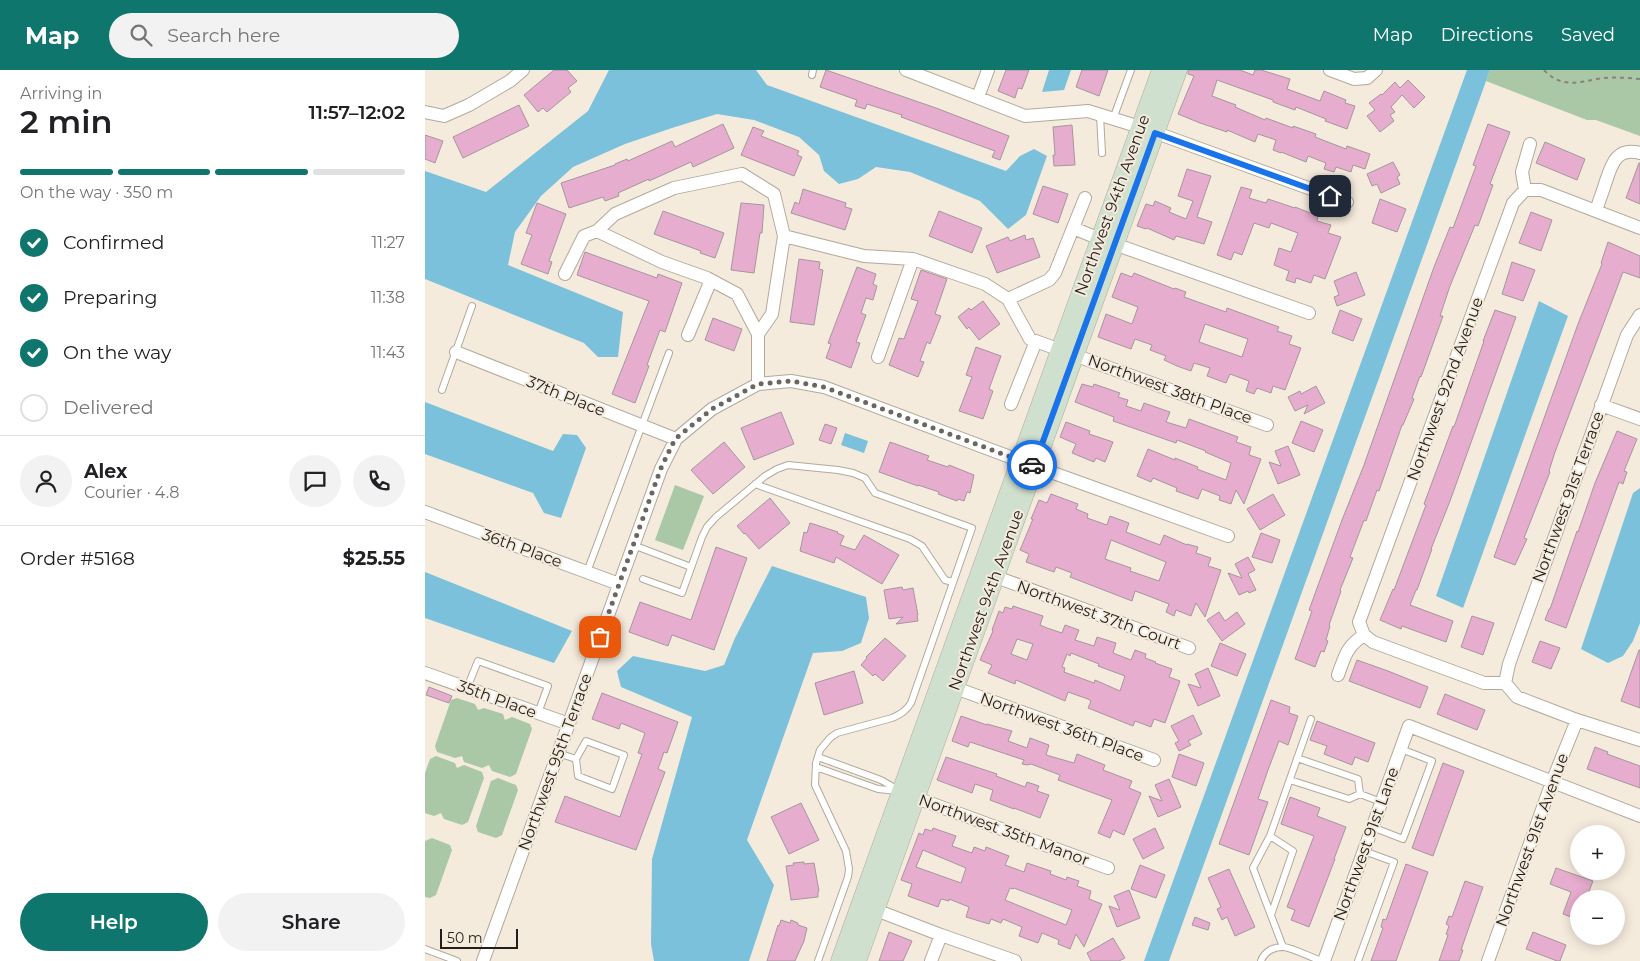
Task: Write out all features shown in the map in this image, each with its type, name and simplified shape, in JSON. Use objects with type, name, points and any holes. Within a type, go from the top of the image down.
[{"type":"street","points":[[425,112],[444,116],[469,105],[511,81],[523,70]]},
{"type":"street","points":[[906,70],[1025,116],[1088,111],[1147,130],[1347,202]]},
{"type":"street","points":[[979,97],[988,70]]},
{"type":"street","name":"Northwest 94th Avenue","points":[[840,961],[868,907],[909,795],[1147,130],[1161,70]]},
{"type":"street","name":"Northwest 94th Avenue","points":[[1147,130],[1178,70]]},
{"type":"street","points":[[1330,70],[1354,79],[1371,74]]},
{"type":"street","points":[[1530,144],[1522,172],[1525,190],[1541,190],[1640,228]]},
{"type":"street","points":[[1596,211],[1615,158],[1629,151],[1640,153]]},
{"type":"street","points":[[565,274],[584,236],[597,231],[615,214],[674,188],[742,174],[774,194],[784,236],[771,314],[758,334]]},
{"type":"street","name":"Northwest 92nd Avenue","points":[[1364,635],[1359,622],[1513,203],[1525,190]]},
{"type":"street","points":[[1008,299],[1049,280],[1055,274],[1085,198]]},
{"type":"street","points":[[1073,228],[1309,313]]},
{"type":"street","points":[[597,231],[662,262],[711,280],[737,294],[758,334],[758,384]]},
{"type":"street","points":[[784,236],[864,256],[913,259],[985,284],[1008,299],[1031,339],[1036,341],[1011,404]]},
{"type":"street","points":[[878,357],[913,259]]},
{"type":"street","points":[[688,334],[711,280]]},
{"type":"street","name":"Northwest 91st Terrace","points":[[1505,683],[1509,664],[1601,405],[1627,335],[1640,315]]},
{"type":"street","name":"Northwest 38th Place","points":[[1036,341],[1267,425]]},
{"type":"street","name":"37th Place","points":[[456,352],[675,439]]},
{"type":"street","name":"Northwest 95th Terrace","points":[[483,961],[661,468],[675,439],[712,409],[758,384],[791,381],[824,387],[1228,536]]},
{"type":"street","points":[[1601,405],[1640,419]]},
{"type":"street","name":"36th Place","points":[[425,512],[619,584]]},
{"type":"street","name":"Northwest 37th Court","points":[[987,574],[1189,648]]},
{"type":"street","points":[[1338,675],[1352,643],[1364,635],[1373,642],[1484,683],[1505,683],[1517,697],[1577,720],[1640,740]]},
{"type":"street","name":"35th Place","points":[[425,673],[569,724]]},
{"type":"street","name":"Northwest 36th Place","points":[[948,685],[1154,760]]},
{"type":"street","name":"Northwest 91st Avenue","points":[[1488,961],[1552,782],[1577,720]]},
{"type":"street","name":"Northwest 91st Lane","points":[[1323,961],[1409,726],[1552,782]]},
{"type":"street","points":[[1552,782],[1640,816]]},
{"type":"street","name":"Northwest 35th Manor","points":[[909,795],[1108,868]]},
{"type":"street","points":[[868,907],[1015,961]]},
{"type":"street","name":"Northwest 94th Avenue","points":[[857,961],[868,907]]},
{"type":"street","points":[[931,961],[941,935]]},
{"type":"lane","points":[[1113,119],[1131,70]]},
{"type":"lane","points":[[1100,115],[1101,153]]},
{"type":"lane","points":[[442,390],[472,306]]},
{"type":"lane","points":[[587,572],[669,353]]},
{"type":"lane","points":[[643,579],[682,593],[701,537],[716,517],[755,484],[777,469],[788,465],[838,470],[865,478],[875,493],[972,528],[911,703],[907,709],[893,718],[837,733],[820,750],[816,767],[815,785],[846,851],[849,869],[848,877],[817,961]]},
{"type":"lane","points":[[755,484],[910,538],[922,546],[945,580],[953,582]]},
{"type":"lane","points":[[633,545],[691,567]]},
{"type":"lane","points":[[467,688],[478,661],[548,686],[538,713]]},
{"type":"lane","points":[[1283,947],[1253,868],[1270,836],[1311,719]]},
{"type":"lane","points":[[587,741],[624,755],[612,789],[578,776],[576,759],[587,741]]},
{"type":"lane","points":[[1372,827],[1403,839],[1433,760],[1401,749]]},
{"type":"lane","points":[[558,753],[576,759]]},
{"type":"lane","name":"Northwest 35th Manor","points":[[818,757],[881,780],[909,795]]},
{"type":"lane","points":[[1297,758],[1358,778],[1360,794]]},
{"type":"lane","name":"Northwest 35th Manor","points":[[816,767],[878,790],[909,795]]},
{"type":"lane","points":[[1290,780],[1349,800],[1360,794],[1381,802]]},
{"type":"lane","points":[[1270,836],[1293,851],[1271,915]]},
{"type":"lane","points":[[1358,961],[1394,862],[1364,851]]},
{"type":"lane","points":[[1261,961],[1262,957],[1270,950],[1283,947],[1323,961]]},
{"type":"lane","points":[[425,949],[457,961]]},
{"type":"path","points":[[1544,70],[1552,76],[1573,83],[1612,78],[1640,79]]},
{"type":"green space","points":[[1490,70],[1640,70],[1640,136],[1596,120],[1587,120],[1486,81]]},
{"type":"green space","points":[[675,485],[704,496],[683,550],[655,540]]},
{"type":"green space","points":[[457,698],[475,704],[478,710],[484,708],[503,714],[505,720],[512,717],[530,724],[532,729],[516,774],[510,777],[492,771],[489,765],[482,768],[464,762],[462,756],[455,758],[437,752],[435,746],[451,700]]},
{"type":"green space","points":[[436,756],[455,763],[457,768],[464,765],[482,772],[484,778],[468,822],[462,825],[444,819],[441,813],[434,816],[425,813],[425,773],[430,759]]},
{"type":"green space","points":[[498,778],[516,785],[518,790],[502,835],[496,838],[478,832],[476,826],[491,781]]},
{"type":"green space","points":[[432,838],[450,845],[452,850],[436,895],[430,898],[425,897],[425,841]]},
{"type":"water","points":[[609,70],[756,70],[767,85],[1006,171],[1020,156],[1034,149],[1047,156],[1026,215],[1008,229],[980,201],[910,172],[876,167],[858,179],[839,184],[824,171],[819,155],[799,137],[754,120],[717,114],[625,144],[573,167],[541,196],[515,232],[508,265],[623,312],[618,357],[598,357],[584,343],[425,279],[425,171],[486,192],[588,111]]},
{"type":"water","points":[[1049,70],[1071,70],[1064,90],[1042,92]]},
{"type":"water","points":[[1467,70],[1490,70],[1169,961],[1144,961]]},
{"type":"water","points":[[1539,301],[1568,316],[1463,608],[1436,596]]},
{"type":"water","points":[[425,402],[553,451],[563,434],[577,435],[586,448],[561,518],[544,513],[533,493],[425,454]]},
{"type":"water","points":[[845,433],[868,441],[864,453],[841,445]]},
{"type":"water","points":[[1640,488],[1640,623],[1633,641],[1623,656],[1608,663],[1581,649],[1633,493]]},
{"type":"water","points":[[772,566],[866,597],[869,618],[861,643],[842,651],[813,653],[747,840],[774,885],[749,961],[654,961],[651,944],[652,859],[692,717],[621,687],[617,671],[633,656],[705,671],[724,665],[735,638]]},
{"type":"water","points":[[425,572],[572,631],[554,663],[425,618]]},
{"type":"building","points":[[554,70],[567,70],[577,81],[568,88],[571,92],[547,112],[543,108],[538,112],[524,95]]},
{"type":"building","points":[[826,70],[936,108],[1009,136],[1000,160],[992,157],[995,151],[901,117],[902,115],[867,104],[865,109],[855,106],[857,100],[820,87]]},
{"type":"building","points":[[1006,70],[1029,70],[1022,89],[1018,88],[1015,98],[998,91]]},
{"type":"building","points":[[1082,70],[1108,70],[1099,96],[1076,87]]},
{"type":"building","points":[[1188,70],[1240,70],[1253,75],[1255,70],[1261,70],[1290,79],[1287,89],[1320,101],[1324,91],[1346,100],[1345,103],[1355,106],[1347,129],[1296,107],[1295,110],[1217,80],[1212,96],[1236,105],[1235,107],[1265,120],[1266,118],[1293,128],[1293,126],[1316,134],[1315,137],[1346,149],[1347,146],[1370,154],[1365,169],[1353,165],[1351,172],[1336,167],[1334,172],[1324,169],[1326,163],[1308,156],[1306,162],[1273,150],[1276,140],[1258,134],[1255,142],[1227,130],[1227,132],[1178,114],[1194,76],[1188,74]]},
{"type":"building","points":[[1408,80],[1425,97],[1414,108],[1402,95],[1391,107],[1395,112],[1390,115],[1394,121],[1380,132],[1367,116],[1375,110],[1369,103],[1382,95],[1395,82],[1400,88]]},
{"type":"building","points":[[519,105],[529,126],[463,158],[453,137]]},
{"type":"building","points":[[723,124],[734,148],[693,167],[691,162],[649,181],[649,179],[618,193],[619,196],[605,201],[603,197],[569,208],[561,183],[615,165],[627,159],[628,161],[672,141],[675,147]]},
{"type":"building","points":[[1488,124],[1510,132],[1490,184],[1493,185],[1478,226],[1475,225],[1450,286],[1440,316],[1443,316],[1412,398],[1414,399],[1402,425],[1379,491],[1377,490],[1350,557],[1353,558],[1329,625],[1326,640],[1328,641],[1324,652],[1321,651],[1315,667],[1295,659],[1312,611],[1309,610],[1364,465],[1434,267],[1450,227],[1453,228],[1476,166],[1473,165]]},
{"type":"building","points":[[1072,125],[1075,165],[1054,166],[1053,127]]},
{"type":"building","points":[[753,127],[764,131],[761,136],[799,151],[797,155],[802,157],[794,176],[741,155]]},
{"type":"building","points":[[425,135],[443,141],[435,163],[425,159]]},
{"type":"building","points":[[1545,142],[1585,159],[1577,180],[1536,163]]},
{"type":"building","points":[[1393,162],[1400,175],[1397,177],[1400,184],[1381,193],[1377,184],[1372,186],[1367,174]]},
{"type":"building","points":[[1640,163],[1640,204],[1626,198]]},
{"type":"building","points":[[1187,169],[1211,176],[1197,217],[1212,222],[1204,244],[1176,236],[1174,240],[1147,228],[1137,226],[1146,204],[1153,206],[1155,201],[1171,208],[1169,212],[1186,219],[1193,201],[1178,196]]},
{"type":"building","points":[[1043,186],[1068,194],[1058,223],[1033,214]]},
{"type":"building","points":[[1241,187],[1252,190],[1249,198],[1266,203],[1268,199],[1295,207],[1318,216],[1317,221],[1331,225],[1328,233],[1341,237],[1325,279],[1314,275],[1311,283],[1296,278],[1295,283],[1286,280],[1289,271],[1274,265],[1279,248],[1291,252],[1298,233],[1271,223],[1269,228],[1254,223],[1242,255],[1234,252],[1231,260],[1217,255]]},
{"type":"building","points":[[803,189],[846,203],[845,207],[852,209],[845,230],[791,213],[795,202],[799,204]]},
{"type":"building","points":[[1380,199],[1406,209],[1397,232],[1372,223]]},
{"type":"building","points":[[537,203],[566,214],[549,261],[552,262],[548,274],[521,264],[532,235],[526,233]]},
{"type":"building","points":[[741,203],[764,205],[762,233],[760,233],[754,273],[731,270]]},
{"type":"building","points":[[663,211],[724,233],[715,258],[654,234]]},
{"type":"building","points":[[939,211],[982,228],[972,253],[929,236]]},
{"type":"building","points":[[1531,212],[1552,220],[1541,251],[1519,243]]},
{"type":"building","points":[[1025,235],[1026,240],[1033,238],[1040,257],[997,273],[986,246],[1008,237],[1010,241]]},
{"type":"building","points":[[1608,242],[1640,256],[1640,278],[1623,272],[1524,538],[1527,539],[1515,565],[1494,557],[1578,324],[1602,264]]},
{"type":"building","points":[[585,252],[657,278],[658,274],[682,283],[665,332],[660,330],[635,403],[612,394],[649,301],[577,275]]},
{"type":"building","points":[[799,259],[820,262],[819,269],[823,270],[814,325],[790,322]]},
{"type":"building","points":[[1512,262],[1535,270],[1523,301],[1502,294]]},
{"type":"building","points":[[857,267],[876,274],[873,284],[877,286],[873,300],[866,298],[861,313],[866,315],[856,342],[860,343],[851,368],[826,358],[831,344],[828,343]]},
{"type":"building","points":[[921,270],[947,279],[935,314],[941,316],[930,344],[927,342],[920,361],[924,362],[918,377],[889,365],[899,338],[904,339],[918,301],[911,299]]},
{"type":"building","points":[[1356,272],[1365,295],[1337,306],[1334,297],[1339,295],[1334,281]]},
{"type":"building","points":[[1121,273],[1132,277],[1134,273],[1186,292],[1184,297],[1226,312],[1227,308],[1279,327],[1277,331],[1292,336],[1289,344],[1301,348],[1285,390],[1273,386],[1271,393],[1257,388],[1254,394],[1246,391],[1249,381],[1230,374],[1226,383],[1207,376],[1210,368],[1194,363],[1191,371],[1177,366],[1164,360],[1166,356],[1150,350],[1152,345],[1135,339],[1131,349],[1098,337],[1106,314],[1132,324],[1138,307],[1112,297]],"holes":[[[1205,324],[1248,339],[1242,357],[1199,342]]]},
{"type":"building","points":[[983,301],[1000,324],[979,340],[958,317],[969,308],[971,310]]},
{"type":"building","points":[[1340,310],[1362,319],[1353,341],[1332,333]]},
{"type":"building","points":[[1495,310],[1516,317],[1450,501],[1410,605],[1453,621],[1446,642],[1402,626],[1401,629],[1380,620],[1394,590],[1426,505],[1424,504],[1454,427]]},
{"type":"building","points":[[713,318],[742,329],[734,351],[705,340]]},
{"type":"building","points":[[976,347],[1001,356],[989,389],[993,391],[983,419],[959,411],[972,377],[966,375]]},
{"type":"building","points":[[1082,384],[1093,387],[1094,384],[1120,393],[1118,397],[1128,400],[1126,406],[1141,411],[1144,403],[1170,412],[1166,422],[1186,428],[1189,419],[1238,437],[1236,442],[1251,447],[1249,455],[1261,459],[1244,504],[1236,490],[1231,504],[1219,500],[1220,496],[1202,489],[1198,499],[1176,491],[1177,488],[1153,478],[1151,482],[1137,476],[1148,449],[1198,467],[1197,469],[1226,480],[1231,463],[1177,440],[1176,443],[1113,421],[1114,417],[1075,402]]},
{"type":"building","points":[[1316,386],[1325,403],[1304,414],[1308,405],[1295,411],[1288,397],[1300,391],[1301,394]]},
{"type":"building","points":[[781,412],[794,444],[754,460],[741,428]]},
{"type":"building","points":[[1301,421],[1323,430],[1314,452],[1292,443]]},
{"type":"building","points":[[1066,422],[1090,431],[1089,434],[1113,442],[1105,462],[1096,458],[1094,462],[1072,453],[1076,444],[1060,437]]},
{"type":"building","points":[[825,424],[837,428],[831,444],[819,440]]},
{"type":"building","points":[[1617,431],[1637,439],[1624,471],[1627,472],[1623,484],[1619,482],[1566,628],[1545,620],[1595,483]]},
{"type":"building","points":[[724,442],[745,467],[713,494],[691,470]]},
{"type":"building","points":[[890,442],[929,456],[927,460],[948,467],[949,465],[974,475],[970,493],[967,492],[964,501],[958,499],[957,501],[938,494],[939,492],[879,472]]},
{"type":"building","points":[[1288,446],[1300,475],[1278,484],[1269,462],[1281,466],[1275,451]]},
{"type":"building","points":[[1051,494],[1078,504],[1076,509],[1088,514],[1087,518],[1107,525],[1110,516],[1129,523],[1126,532],[1160,545],[1164,535],[1187,545],[1198,547],[1196,553],[1211,558],[1208,566],[1221,570],[1205,617],[1196,603],[1191,616],[1176,610],[1174,616],[1166,612],[1169,604],[1146,595],[1135,591],[1132,601],[1070,577],[1072,573],[1056,567],[1054,572],[1026,562],[1029,554],[1020,550],[1033,519],[1031,519],[1039,500],[1047,503]],"holes":[[[1111,540],[1166,562],[1159,581],[1130,571],[1131,568],[1105,559]]]},
{"type":"building","points":[[1273,494],[1285,515],[1260,530],[1247,509]]},
{"type":"building","points":[[770,498],[790,523],[759,549],[737,526]]},
{"type":"building","points":[[810,523],[838,532],[844,536],[840,545],[855,550],[864,535],[899,555],[882,584],[836,557],[834,563],[800,551],[804,532],[807,533]]},
{"type":"building","points":[[1261,533],[1280,540],[1272,563],[1252,557]]},
{"type":"building","points":[[716,547],[747,558],[714,650],[672,635],[668,646],[629,632],[640,602],[691,620]]},
{"type":"building","points":[[1248,557],[1255,570],[1248,574],[1256,590],[1239,595],[1228,573],[1242,578],[1235,564]]},
{"type":"building","points":[[902,587],[903,590],[913,588],[918,621],[896,624],[903,617],[889,619],[884,590]]},
{"type":"building","points":[[1013,606],[1043,616],[1040,625],[1062,633],[1065,625],[1079,630],[1075,640],[1094,646],[1097,637],[1116,643],[1113,653],[1131,660],[1135,650],[1146,654],[1145,658],[1172,669],[1169,677],[1180,681],[1165,723],[1154,719],[1151,727],[1135,721],[1133,726],[1088,708],[1091,701],[1088,699],[1068,692],[1065,701],[1016,680],[1015,684],[988,673],[992,665],[980,660],[993,631],[999,611],[1003,613],[1005,607],[1012,609]],"holes":[[[1017,639],[1033,644],[1027,660],[1011,654]],[[1071,653],[1125,676],[1120,691],[1095,680],[1094,683],[1064,672],[1065,668],[1062,667],[1067,654],[1070,656]]]},
{"type":"building","points":[[1219,612],[1225,621],[1237,612],[1245,624],[1222,641],[1207,620]]},
{"type":"building","points":[[1472,616],[1494,623],[1483,655],[1461,647]]},
{"type":"building","points":[[885,638],[906,656],[883,681],[875,674],[873,676],[861,665],[866,657]]},
{"type":"building","points":[[1540,641],[1560,648],[1551,669],[1532,662]]},
{"type":"building","points":[[1220,643],[1246,654],[1237,676],[1211,666]]},
{"type":"building","points":[[1640,650],[1640,708],[1621,701]]},
{"type":"building","points":[[1357,660],[1428,687],[1420,708],[1349,681]]},
{"type":"building","points":[[1208,668],[1220,696],[1198,706],[1188,684],[1201,688],[1195,674]]},
{"type":"building","points":[[854,671],[863,703],[824,715],[815,683]]},
{"type":"building","points":[[429,687],[452,696],[449,703],[426,695]]},
{"type":"building","points":[[602,693],[678,722],[667,753],[664,752],[658,769],[665,772],[636,850],[555,822],[565,796],[620,817],[642,754],[638,753],[645,733],[621,723],[619,729],[592,719]]},
{"type":"building","points":[[1445,694],[1485,710],[1477,730],[1437,714]]},
{"type":"building","points":[[1271,700],[1290,707],[1289,713],[1298,716],[1288,745],[1279,741],[1268,770],[1258,799],[1268,802],[1249,855],[1219,844]]},
{"type":"building","points":[[1193,715],[1202,734],[1188,741],[1191,745],[1179,751],[1175,743],[1179,741],[1171,726]]},
{"type":"building","points":[[961,716],[1012,731],[1008,741],[1027,748],[1030,738],[1049,745],[1046,755],[1074,763],[1077,754],[1105,765],[1103,770],[1132,781],[1129,788],[1141,793],[1124,835],[1113,830],[1110,838],[1098,833],[1112,800],[1058,780],[1060,775],[1031,764],[1022,764],[1024,760],[970,742],[968,747],[952,741]]},
{"type":"building","points":[[1317,721],[1375,743],[1368,762],[1355,757],[1352,765],[1324,754],[1327,746],[1310,740]]},
{"type":"building","points":[[1595,747],[1608,752],[1607,754],[1640,766],[1640,788],[1587,769]]},
{"type":"building","points":[[1179,754],[1204,763],[1196,786],[1172,777]]},
{"type":"building","points":[[946,757],[997,774],[996,776],[1025,787],[1027,782],[1039,786],[1037,791],[1049,795],[1040,818],[990,800],[993,790],[975,784],[972,793],[937,780]]},
{"type":"building","points":[[1443,763],[1464,771],[1433,856],[1412,848]]},
{"type":"building","points":[[1169,779],[1181,807],[1158,817],[1149,796],[1162,801],[1155,785]]},
{"type":"building","points":[[1290,797],[1320,808],[1317,816],[1346,827],[1309,927],[1291,920],[1295,910],[1287,907],[1314,836],[1281,824]]},
{"type":"building","points":[[801,803],[819,840],[789,854],[771,817]]},
{"type":"building","points":[[933,828],[956,836],[952,846],[972,853],[974,847],[985,851],[986,847],[1009,856],[1005,865],[1024,872],[1027,863],[1051,871],[1050,874],[1066,880],[1067,877],[1079,881],[1077,886],[1091,891],[1089,899],[1102,904],[1084,947],[1076,934],[1070,949],[1058,944],[1059,940],[1042,933],[1038,943],[1019,936],[1022,927],[1003,919],[1001,923],[991,919],[989,924],[966,917],[969,907],[949,899],[949,901],[941,899],[938,907],[908,896],[912,884],[901,880],[919,833],[923,835],[925,829],[932,831]],"holes":[[[923,850],[966,868],[961,883],[916,867]],[[1010,888],[1072,910],[1066,925],[1005,900]]]},
{"type":"building","points":[[1155,828],[1164,848],[1143,859],[1133,839]]},
{"type":"building","points":[[804,862],[804,864],[814,863],[819,891],[818,897],[791,900],[786,866]]},
{"type":"building","points":[[1406,864],[1428,872],[1396,961],[1371,961],[1383,928],[1381,927],[1383,919],[1386,920]]},
{"type":"building","points":[[1140,865],[1165,875],[1156,898],[1131,889]]},
{"type":"building","points":[[1556,868],[1570,873],[1570,880],[1593,881],[1590,890],[1570,890],[1570,892],[1550,884]]},
{"type":"building","points":[[1229,869],[1255,927],[1235,936],[1227,917],[1222,920],[1217,909],[1221,907],[1208,878]]},
{"type":"building","points":[[1465,881],[1483,887],[1461,950],[1463,950],[1459,961],[1439,961],[1448,935],[1446,934],[1449,926],[1446,924],[1449,916],[1452,917]]},
{"type":"building","points":[[1129,890],[1140,918],[1117,927],[1109,906],[1120,910],[1114,896]]},
{"type":"building","points":[[1570,895],[1570,917],[1563,914]]},
{"type":"building","points":[[1195,917],[1210,923],[1208,930],[1192,925]]},
{"type":"building","points":[[781,920],[790,923],[791,920],[807,928],[804,941],[795,961],[767,961],[778,925]]},
{"type":"building","points":[[889,932],[912,941],[903,961],[879,961]]},
{"type":"building","points":[[1533,932],[1566,945],[1560,961],[1526,949]]},
{"type":"building","points":[[1113,938],[1125,958],[1119,961],[1091,961],[1087,953]]},
{"type":"way so far","points":[[600,637],[661,468],[675,439],[712,409],[758,384],[791,381],[824,387],[1032,465]]},
{"type":"route","points":[[1032,465],[1034,466],[1069,373],[1155,133],[1330,196]]}]
